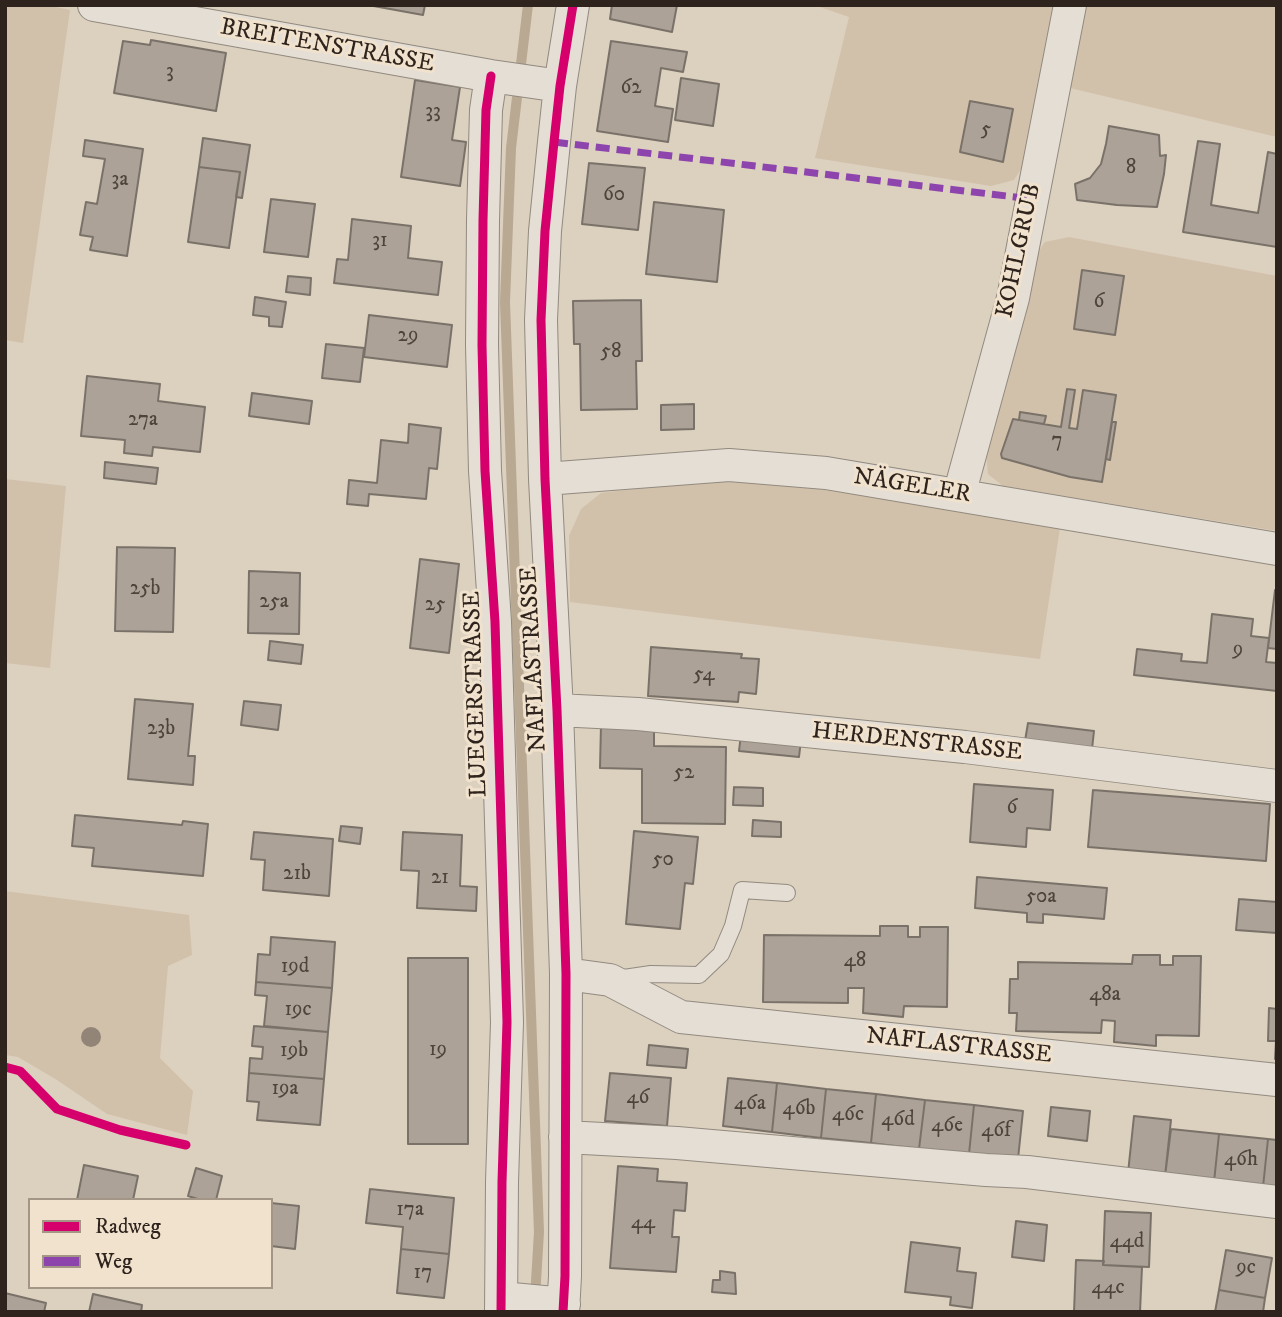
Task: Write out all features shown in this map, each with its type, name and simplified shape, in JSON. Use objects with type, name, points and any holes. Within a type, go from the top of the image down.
[{"type":"street","name":"BREITENSTRASSE","points":[[94,5],[524,81]]},
{"type":"street","name":"NAFLASTRASSE","points":[[559,1306],[565,1137],[566,974],[557,710],[545,479],[541,320],[545,232],[524,81],[573,5]]},
{"type":"street","name":"KOHLGRUB","points":[[959,495],[1013,298],[1070,5]]},
{"type":"street","name":"LUEGERSTRASSE","points":[[507,1303],[502,1182],[507,1022],[495,622],[485,471],[482,345],[484,179],[486,110],[524,81]]},
{"type":"street","name":"NÄGELER","points":[[545,479],[729,465],[826,473],[1277,548]]},
{"type":"street","name":"HERDENSTRASSE","points":[[557,710],[638,714],[965,747],[1277,786]]},
{"type":"street","name":"NAFLASTRASSE","points":[[566,974],[610,980],[681,1017],[1277,1080]]},
{"type":"street","points":[[565,1137],[677,1143],[986,1170],[1027,1171],[1277,1202]]},
{"type":"street","points":[[507,1303],[559,1306]]},
{"type":"lane","points":[[610,980],[651,974],[699,975],[721,954],[733,926],[742,890],[787,893]]},
{"type":"shaded area","points":[[5,5],[46,5],[70,10],[23,343],[5,340]]},
{"type":"shaded area","points":[[814,5],[1055,5],[1025,163],[1014,180],[991,186],[815,158],[849,17]]},
{"type":"shaded area","points":[[1086,5],[1277,5],[1277,137],[1070,88]]},
{"type":"shaded area","points":[[1069,237],[1277,276],[1277,531],[1003,486],[988,474],[986,453],[1034,258],[1045,242]]},
{"type":"shaded area","points":[[738,476],[1060,528],[1040,659],[570,602],[569,536],[581,509],[601,493]]},
{"type":"shaded area","points":[[5,479],[66,486],[50,668],[5,663]]},
{"type":"shaded area","points":[[5,891],[189,915],[192,955],[168,966],[160,1058],[193,1091],[187,1135],[107,1114],[18,1057],[5,1055]]},
{"type":"building","points":[[368,5],[425,5],[423,15]]},
{"type":"building","points":[[612,5],[677,5],[672,32],[610,19]]},
{"type":"building","points":[[151,40],[226,53],[216,111],[114,93],[123,41],[150,45]]},
{"type":"building","points":[[611,41],[687,52],[683,72],[661,68],[655,106],[673,109],[668,142],[597,131]]},
{"type":"building","points":[[681,78],[719,84],[713,126],[675,120]]},
{"type":"building","points":[[415,80],[460,87],[452,140],[466,142],[460,186],[401,177]]},
{"type":"building","points":[[970,101],[1013,109],[1003,162],[960,152]]},
{"type":"building","points":[[1109,126],[1159,135],[1160,156],[1166,155],[1157,207],[1077,200],[1075,184],[1090,178],[1101,164]]},
{"type":"building","points":[[203,138],[250,145],[242,198],[236,197],[240,172],[199,167]]},
{"type":"building","points":[[85,140],[143,149],[127,256],[90,250],[93,237],[80,235],[86,202],[97,204],[105,159],[83,156]]},
{"type":"building","points":[[1198,141],[1220,144],[1211,205],[1258,213],[1268,152],[1277,154],[1277,247],[1183,232]]},
{"type":"building","points":[[589,163],[645,168],[638,230],[582,224]]},
{"type":"building","points":[[199,167],[240,172],[229,248],[188,242]]},
{"type":"building","points":[[271,199],[315,204],[308,257],[264,252]]},
{"type":"building","points":[[654,202],[724,210],[717,282],[646,274]]},
{"type":"building","points":[[352,219],[411,226],[408,258],[442,262],[438,295],[334,283],[337,259],[348,260]]},
{"type":"building","points":[[1082,270],[1124,276],[1115,335],[1074,329]]},
{"type":"building","points":[[288,276],[311,278],[310,295],[286,292]]},
{"type":"building","points":[[255,297],[286,302],[282,327],[269,326],[269,317],[253,315]]},
{"type":"building","points":[[641,300],[642,361],[636,361],[637,409],[581,410],[580,344],[574,344],[573,301]]},
{"type":"building","points":[[369,315],[452,325],[447,367],[364,357]]},
{"type":"building","points":[[326,344],[364,348],[360,382],[322,378]]},
{"type":"building","points":[[87,376],[160,384],[158,401],[205,407],[200,452],[153,447],[152,456],[124,453],[125,440],[81,436]]},
{"type":"building","points":[[1067,389],[1075,390],[1069,428],[1077,429],[1083,390],[1116,395],[1102,482],[1070,477],[1002,458],[1013,419],[1061,427]]},
{"type":"building","points":[[252,393],[312,401],[309,424],[249,416]]},
{"type":"building","points":[[694,404],[694,429],[661,430],[661,405]]},
{"type":"building","points":[[1020,412],[1046,416],[1044,424],[1019,420]]},
{"type":"building","points":[[1112,422],[1116,422],[1110,460],[1106,459]]},
{"type":"building","points":[[409,424],[441,428],[437,469],[429,468],[426,499],[369,494],[368,506],[347,504],[349,480],[377,483],[381,440],[408,443]]},
{"type":"building","points":[[105,462],[158,468],[156,484],[104,478]]},
{"type":"building","points":[[117,547],[175,548],[173,632],[115,631]]},
{"type":"building","points":[[420,559],[459,564],[449,653],[410,648]]},
{"type":"building","points":[[249,571],[300,573],[299,634],[248,633]]},
{"type":"building","points":[[1277,590],[1277,649],[1268,648]]},
{"type":"building","points":[[1212,614],[1253,619],[1251,636],[1269,638],[1266,662],[1277,663],[1277,691],[1134,675],[1137,649],[1182,654],[1181,661],[1207,663]]},
{"type":"building","points":[[270,641],[303,645],[301,664],[268,660]]},
{"type":"building","points":[[651,647],[742,654],[741,658],[759,659],[756,694],[739,692],[738,702],[648,696]]},
{"type":"building","points":[[135,699],[193,704],[188,756],[195,756],[193,785],[128,779]]},
{"type":"building","points":[[244,701],[281,705],[278,730],[241,725]]},
{"type":"building","points":[[1028,723],[1094,731],[1092,749],[1025,741]]},
{"type":"building","points":[[601,725],[654,725],[654,746],[726,747],[725,824],[642,823],[642,769],[600,768]]},
{"type":"building","points":[[741,734],[801,740],[799,757],[739,751]]},
{"type":"building","points":[[974,784],[1053,790],[1050,830],[1027,828],[1026,847],[970,842]]},
{"type":"building","points":[[734,787],[763,788],[763,806],[733,805]]},
{"type":"building","points":[[1093,790],[1270,804],[1266,861],[1088,847]]},
{"type":"building","points":[[75,815],[182,825],[183,821],[208,824],[203,876],[92,866],[94,848],[72,846]]},
{"type":"building","points":[[753,820],[781,822],[781,837],[752,836]]},
{"type":"building","points":[[341,826],[362,828],[360,844],[339,841]]},
{"type":"building","points":[[634,831],[698,837],[693,884],[685,883],[680,929],[626,924]]},
{"type":"building","points":[[254,832],[333,839],[329,896],[263,890],[265,860],[251,859]]},
{"type":"building","points":[[403,832],[462,835],[460,886],[477,887],[476,911],[417,908],[419,871],[401,870]]},
{"type":"building","points":[[977,877],[1107,888],[1104,919],[1043,914],[1043,923],[1027,922],[1027,913],[975,908]]},
{"type":"building","points":[[1239,899],[1277,902],[1277,933],[1236,930]]},
{"type":"building","points":[[880,926],[908,926],[908,937],[920,937],[920,927],[948,927],[947,1007],[904,1006],[903,1017],[863,1013],[864,988],[848,988],[848,1003],[763,1002],[764,935],[880,936]]},
{"type":"building","points":[[271,937],[335,942],[332,988],[256,982],[258,954],[270,955]]},
{"type":"building","points":[[1133,955],[1160,955],[1160,965],[1173,965],[1173,956],[1201,956],[1199,1036],[1156,1035],[1156,1046],[1114,1042],[1115,1021],[1102,1020],[1101,1033],[1016,1031],[1017,1013],[1009,1013],[1010,979],[1018,979],[1018,962],[1132,964]]},
{"type":"building","points":[[408,958],[468,958],[468,1144],[408,1144]]},
{"type":"building","points":[[256,982],[332,988],[328,1032],[264,1026],[267,996],[255,995]]},
{"type":"building","points":[[1269,1008],[1277,1009],[1277,1059],[1276,1041],[1268,1041]]},
{"type":"building","points":[[254,1026],[328,1032],[324,1079],[249,1073],[250,1058],[262,1059],[263,1047],[252,1046]]},
{"type":"building","points":[[649,1045],[688,1049],[686,1068],[647,1065]]},
{"type":"building","points":[[249,1073],[324,1079],[320,1125],[257,1120],[259,1102],[247,1101]]},
{"type":"building","points":[[610,1073],[671,1078],[667,1126],[605,1121]]},
{"type":"building","points":[[728,1078],[777,1083],[772,1132],[723,1126]]},
{"type":"building","points":[[777,1083],[826,1089],[821,1138],[772,1132]]},
{"type":"building","points":[[826,1089],[876,1094],[871,1143],[821,1138]]},
{"type":"building","points":[[876,1094],[925,1100],[919,1149],[871,1143]]},
{"type":"building","points":[[925,1100],[974,1105],[969,1154],[919,1149]]},
{"type":"building","points":[[974,1105],[1023,1111],[1018,1159],[969,1154]]},
{"type":"building","points":[[1051,1107],[1090,1111],[1087,1141],[1048,1136]]},
{"type":"building","points":[[1134,1116],[1171,1120],[1165,1176],[1128,1173]]},
{"type":"building","points":[[1171,1129],[1219,1134],[1214,1182],[1165,1176]]},
{"type":"building","points":[[1219,1134],[1268,1139],[1263,1187],[1214,1182]]},
{"type":"building","points":[[1268,1139],[1277,1140],[1277,1189],[1263,1187]]},
{"type":"building","points":[[84,1165],[138,1176],[133,1198],[77,1198]]},
{"type":"building","points":[[618,1166],[658,1169],[657,1181],[687,1183],[685,1211],[674,1210],[672,1237],[679,1237],[676,1272],[610,1268]]},
{"type":"building","points":[[196,1168],[222,1176],[216,1198],[188,1196]]},
{"type":"building","points":[[370,1189],[454,1198],[449,1254],[401,1249],[403,1227],[366,1223]]},
{"type":"building","points":[[273,1203],[299,1206],[295,1249],[273,1246]]},
{"type":"building","points":[[1105,1211],[1151,1213],[1149,1267],[1103,1265]]},
{"type":"building","points":[[1016,1221],[1047,1225],[1044,1261],[1012,1257]]},
{"type":"building","points":[[911,1242],[960,1248],[957,1271],[976,1273],[972,1308],[950,1305],[951,1297],[905,1292]]},
{"type":"building","points":[[401,1249],[449,1254],[444,1298],[397,1293]]},
{"type":"building","points":[[1226,1250],[1272,1258],[1265,1298],[1219,1290]]},
{"type":"building","points":[[1076,1260],[1104,1261],[1103,1265],[1142,1267],[1140,1312],[1074,1312]]},
{"type":"building","points":[[720,1271],[735,1273],[736,1294],[712,1292],[713,1280],[720,1280]]},
{"type":"building","points":[[1219,1290],[1265,1298],[1263,1312],[1215,1312]]},
{"type":"building","points":[[5,1293],[46,1303],[44,1312],[5,1312]]},
{"type":"building","points":[[93,1294],[142,1305],[141,1312],[89,1312]]},
{"type":"waterway","points":[[528,5],[511,148],[505,302],[539,1232],[535,1298]]},
{"type":"marked path","points":[[554,142],[1032,199]]},
{"type":"cycle path","points":[[563,1312],[566,974],[541,320],[545,231],[554,142],[573,5]]},
{"type":"cycle path","points":[[491,76],[486,110],[482,345],[485,471],[495,622],[507,1022],[501,1312]]},
{"type":"cycle path","points":[[5,1067],[20,1071],[57,1109],[120,1130],[186,1145]]}]
